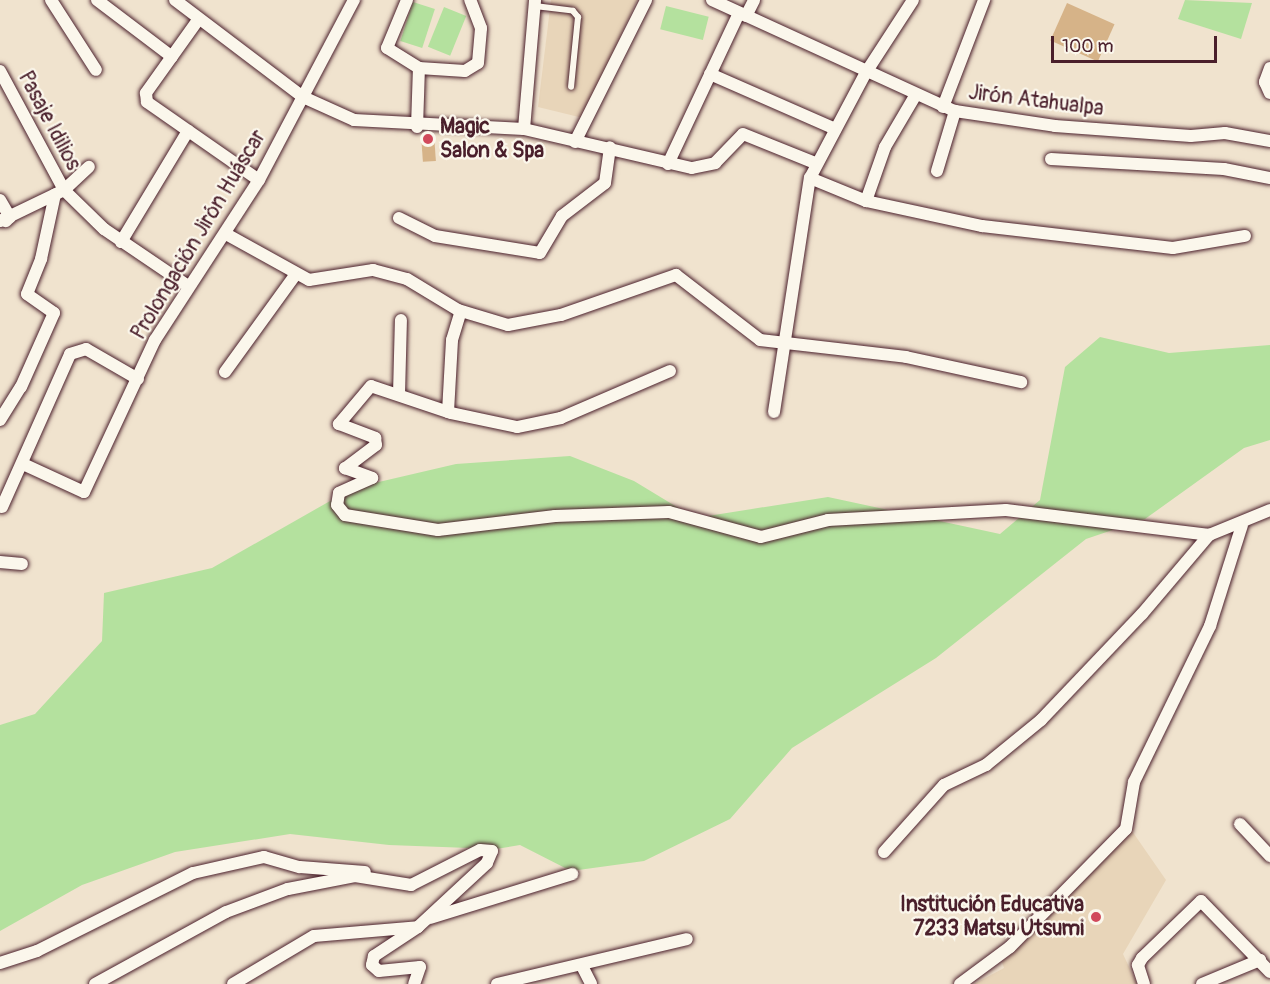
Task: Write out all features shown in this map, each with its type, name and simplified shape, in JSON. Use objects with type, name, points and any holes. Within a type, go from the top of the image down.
[{"type":"street","points":[[51,0],[96,70]]},
{"type":"street","points":[[97,0],[172,57]]},
{"type":"street","points":[[175,0],[198,20],[303,98],[354,120],[417,127],[524,129],[575,142],[610,147],[668,164],[692,168],[715,163],[743,134],[815,163]]},
{"type":"street","name":"Prolongación Jirón Huáscar","points":[[23,464],[84,492],[138,379],[188,286],[226,234],[259,180],[354,0]]},
{"type":"street","points":[[407,0],[387,48],[418,68],[475,69],[481,28],[470,0]]},
{"type":"street","points":[[575,142],[646,0]]},
{"type":"street","name":"Jirón Atahualpa","points":[[712,0],[865,74],[956,111],[1055,126],[1191,136],[1225,133],[1270,141]]},
{"type":"street","points":[[668,164],[710,74],[742,15],[754,0]]},
{"type":"street","points":[[774,412],[782,343],[810,178],[815,163],[865,74],[913,0]]},
{"type":"street","points":[[943,106],[984,0]]},
{"type":"street","points":[[524,129],[535,3]]},
{"type":"street","points":[[198,20],[146,93],[147,102],[259,180]]},
{"type":"street","points":[[417,127],[418,68]]},
{"type":"street","points":[[1270,68],[1265,82],[1270,93]]},
{"type":"street","name":"Pasaje Idilios","points":[[0,71],[60,192],[121,242],[188,286]]},
{"type":"street","points":[[710,74],[835,129]]},
{"type":"street","points":[[866,201],[881,155],[915,96]]},
{"type":"street","points":[[937,171],[956,111]]},
{"type":"street","points":[[121,242],[188,131]]},
{"type":"street","points":[[399,218],[435,236],[540,253],[562,216],[605,183],[610,147]]},
{"type":"street","points":[[1051,159],[1224,168],[1270,178]]},
{"type":"street","points":[[0,226],[5,219],[60,192],[89,167]]},
{"type":"street","points":[[810,178],[866,201],[982,226],[1173,248],[1245,236]]},
{"type":"street","points":[[0,420],[21,387],[54,313],[27,294],[41,259],[60,192]]},
{"type":"street","points":[[0,200],[5,219]]},
{"type":"street","points":[[226,234],[296,274],[326,281],[373,270],[407,279],[461,311],[524,326],[676,275],[748,335],[782,343],[906,357],[1021,382]]},
{"type":"street","points":[[225,372],[296,274]]},
{"type":"street","points":[[448,412],[452,340],[461,311]]},
{"type":"street","points":[[399,394],[401,320]]},
{"type":"street","points":[[2,507],[77,349],[138,379]]},
{"type":"street","points":[[670,371],[539,425],[494,424],[448,412],[371,386],[339,424],[376,441],[346,465],[346,470],[372,478],[339,493],[337,505],[345,515],[438,530],[555,516],[669,512],[761,537],[828,520],[1005,510],[1209,536],[1242,525],[1270,510]]},
{"type":"street","points":[[960,984],[1010,947],[1126,829],[1134,782],[1210,626],[1242,525]]},
{"type":"street","points":[[884,852],[944,785],[986,765],[1041,720],[1142,614],[1209,536]]},
{"type":"street","points":[[0,562],[22,564]]},
{"type":"street","points":[[1240,824],[1270,856]]},
{"type":"street","points":[[95,984],[226,912],[288,889],[355,876],[374,882],[418,883],[480,850],[492,851],[487,863],[422,923],[371,961],[379,971],[420,967],[414,984]]},
{"type":"street","points":[[0,963],[37,951],[193,873],[261,857],[300,867],[359,869],[374,882]]},
{"type":"street","points":[[232,984],[314,936],[422,923],[573,874]]},
{"type":"street","points":[[1144,984],[1138,965],[1142,958],[1201,901],[1270,972]]},
{"type":"street","points":[[498,984],[582,966],[687,939]]},
{"type":"street","points":[[1202,984],[1260,960]]},
{"type":"street","points":[[582,966],[591,984]]},
{"type":"lane","points":[[535,3],[573,11],[578,16],[571,87]]},
{"type":"shaded area","points":[[551,0],[637,0],[583,118],[538,107]]},
{"type":"shaded area","name":"Institución Educativa 7233 Matsu Utsumi","points":[[1132,831],[1166,880],[1123,954],[1137,984],[974,984],[1004,968],[1002,962]]},
{"type":"green space","points":[[1185,0],[1252,3],[1241,39],[1178,19]]},
{"type":"green space","points":[[413,2],[435,9],[422,48],[400,41]]},
{"type":"green space","points":[[666,6],[709,17],[703,40],[660,29]]},
{"type":"green space","points":[[444,7],[466,16],[450,56],[428,47]]},
{"type":"green space","points":[[1100,337],[1169,353],[1270,345],[1270,440],[1244,448],[1145,519],[1086,539],[936,658],[792,748],[730,819],[644,861],[571,871],[520,845],[496,849],[389,845],[290,834],[175,852],[82,885],[0,931],[0,725],[35,714],[102,641],[104,593],[212,568],[353,488],[456,464],[570,456],[634,481],[695,518],[828,497],[1000,534],[1040,500],[1065,367]]},
{"type":"building","points":[[1067,3],[1115,24],[1098,62],[1050,40]]},
{"type":"building","points":[[434,134],[436,161],[423,162],[421,135]]},
{"type":"place","name":"Magic Salon & Spa","points":[[428,139]]},
{"type":"place","name":"Institución Educativa 7233 Matsu Utsumi","points":[[1096,917]]}]
